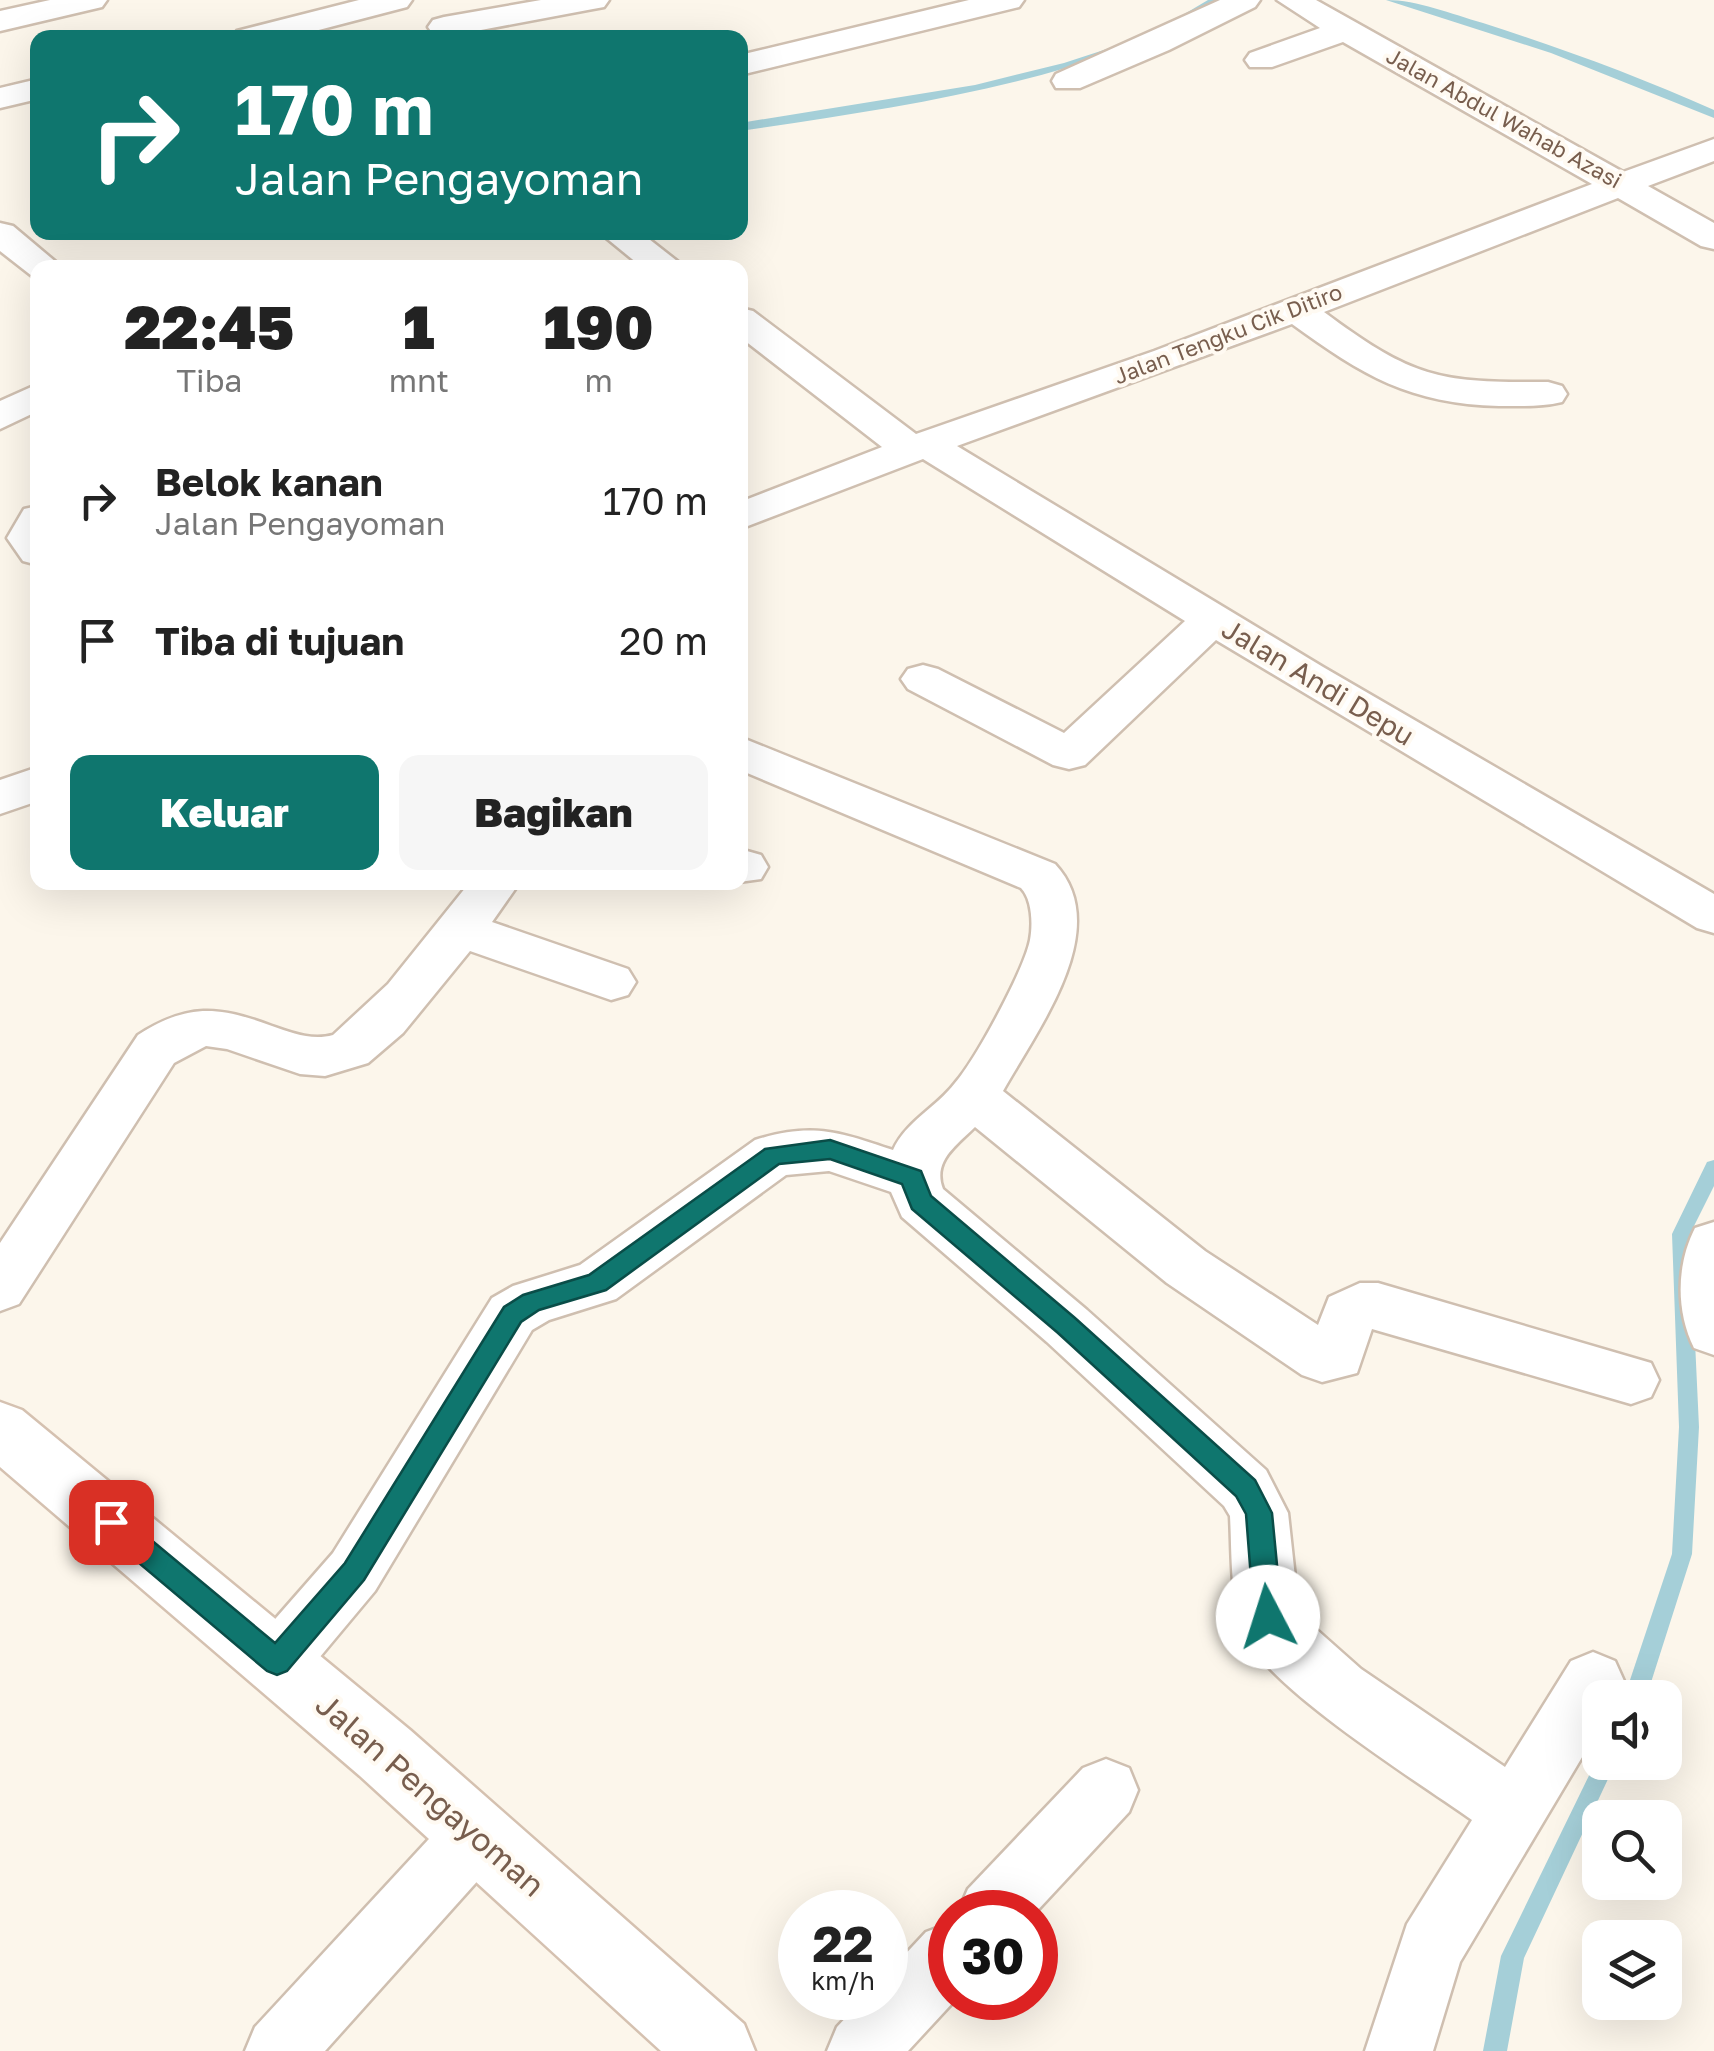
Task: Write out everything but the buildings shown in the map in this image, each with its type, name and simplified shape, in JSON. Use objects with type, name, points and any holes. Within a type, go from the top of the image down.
[{"type":"street","points":[[0,21],[92,0]]},
{"type":"street","points":[[279,30],[396,0]]},
{"type":"street","points":[[445,30],[453,16],[479,0]]},
{"type":"street","points":[[453,30],[592,0]]},
{"type":"street","points":[[748,63],[1008,0]]},
{"type":"street","points":[[1068,81],[1158,43],[1244,0]]},
{"type":"street","name":"Jalan Abdul Wahab Azasi","points":[[1293,0],[1714,238]]},
{"type":"street","points":[[1261,60],[1346,30]]},
{"type":"street","points":[[0,98],[30,91]]},
{"type":"street","name":"Jalan Tengku Cik Ditiro","points":[[748,513],[1625,186],[1714,149]]},
{"type":"street","points":[[0,234],[34,260]]},
{"type":"street","points":[[1296,309],[1379,367],[1410,382],[1448,390],[1548,394]]},
{"type":"street","name":"Jalan Andi Depu","points":[[748,326],[918,447],[1714,916]]},
{"type":"street","points":[[0,417],[30,400]]},
{"type":"street","points":[[923,678],[1069,754],[1213,619]]},
{"type":"street","points":[[748,755],[1038,876],[1049,888],[1054,940],[1030,1000],[974,1097],[919,1149],[912,1178],[921,1202],[1246,1488],[1259,1513],[1266,1603],[1273,1630],[1339,1690],[1514,1811]]},
{"type":"street","points":[[0,798],[30,786]]},
{"type":"street","points":[[0,1288],[165,1041],[184,1028],[204,1025],[313,1058],[348,1050],[381,1023],[491,890]]},
{"type":"street","points":[[459,929],[611,982]]},
{"type":"street","points":[[974,1097],[1186,1267],[1322,1358],[1338,1356],[1349,1312],[1360,1306],[1378,1306],[1631,1380]]},
{"type":"street","points":[[277,1662],[354,1572],[512,1314],[532,1302],[597,1283],[774,1155],[830,1150],[912,1178]]},
{"type":"street","points":[[1714,1244],[1708,1300],[1714,1332]]},
{"type":"street","name":"Jalan Pengayoman","points":[[0,1429],[277,1662],[717,2051]]},
{"type":"street","points":[[1400,2051],[1431,1948],[1582,1699]]},
{"type":"street","points":[[1012,1890],[1106,1790]]},
{"type":"street","points":[[279,2051],[476,1835]]},
{"type":"street","points":[[861,2051],[928,1979]]},
{"type":"waterway","points":[[1182,19],[1216,0]]},
{"type":"waterway","points":[[1391,0],[1555,51],[1714,114]]},
{"type":"waterway","points":[[748,126],[975,89],[1113,50]]},
{"type":"waterway","points":[[1641,1680],[1682,1554],[1689,1427],[1681,1234],[1714,1167]]},
{"type":"waterway","points":[[1495,2051],[1513,1956],[1596,1780]]},
{"type":"route","points":[[111,1522],[277,1662],[354,1572],[512,1314],[532,1302],[597,1283],[774,1155],[813,1148],[830,1150],[912,1178],[921,1202],[1246,1488],[1259,1513],[1268,1617]]}]
